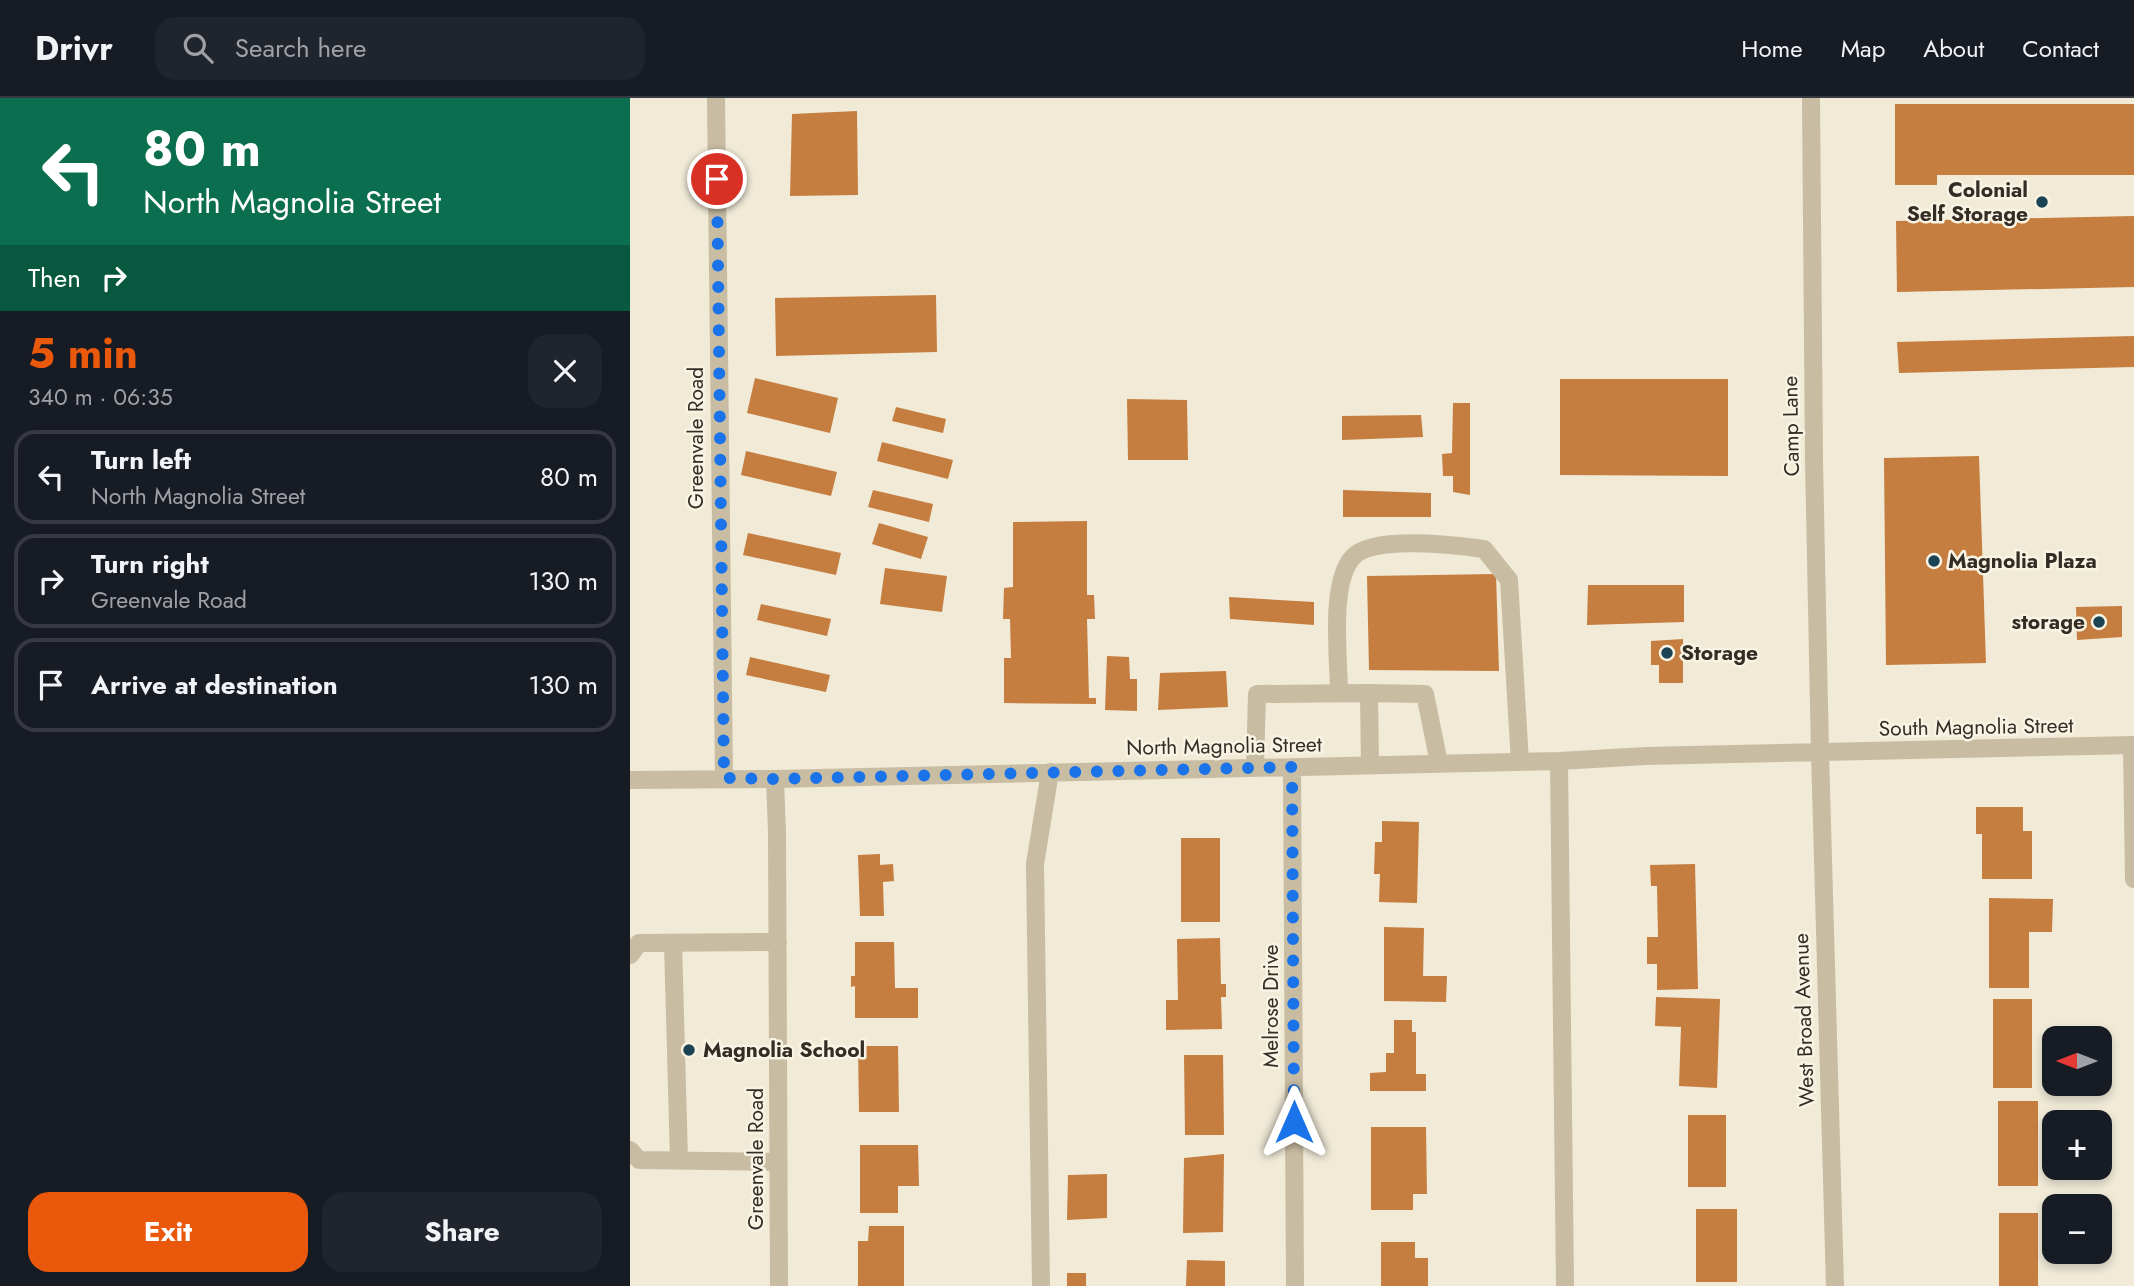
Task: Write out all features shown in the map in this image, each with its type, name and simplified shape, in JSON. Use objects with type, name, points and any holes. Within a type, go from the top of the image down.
[{"type":"street","name":"Greenvale Road","points":[[716,98],[724,778]]},
{"type":"street","name":"Camp Lane","points":[[1811,98],[1819,753]]},
{"type":"street","points":[[1339,693],[1337,606],[1341,578],[1353,556],[1379,545],[1440,543],[1484,549],[1509,580],[1520,762]]},
{"type":"street","points":[[1369,693],[1370,765]]},
{"type":"street","points":[[1255,768],[1257,694],[1425,694],[1438,764]]},
{"type":"street","name":"South Magnolia Street","points":[[1819,753],[2133,746]]},
{"type":"street","points":[[2133,746],[2134,879]]},
{"type":"street","name":"North Magnolia Street","points":[[630,780],[1438,764],[1819,753]]},
{"type":"street","name":"West Broad Avenue","points":[[1819,753],[1835,1286]]},
{"type":"street","points":[[1559,761],[1565,1286]]},
{"type":"street","name":"Melrose Drive","points":[[1292,767],[1295,1286]]},
{"type":"street","points":[[1041,1286],[1035,864],[1049,772]]},
{"type":"street","name":"Greenvale Road","points":[[775,779],[779,1286]]},
{"type":"street","points":[[630,955],[639,943],[778,942]]},
{"type":"street","points":[[673,943],[678,1160]]},
{"type":"street","points":[[630,1150],[639,1160],[778,1162]]},
{"type":"building","points":[[1895,104],[2134,104],[2134,175],[1937,175],[1937,185],[1895,185]]},
{"type":"building","points":[[857,111],[858,195],[790,196],[792,114]]},
{"type":"building","points":[[2134,216],[2134,287],[1897,292],[1896,221]]},
{"type":"building","points":[[936,295],[937,352],[776,356],[775,298]]},
{"type":"building","points":[[2134,336],[2134,367],[1899,373],[1897,342]]},
{"type":"building","points":[[755,378],[838,398],[830,433],[747,413]]},
{"type":"building","points":[[1560,379],[1728,379],[1728,476],[1560,475]]},
{"type":"building","points":[[1127,399],[1187,400],[1188,460],[1128,460]]},
{"type":"building","points":[[1453,403],[1470,403],[1470,495],[1453,492],[1453,476],[1443,476],[1442,454],[1452,453]]},
{"type":"building","points":[[896,407],[946,419],[943,433],[892,421]]},
{"type":"building","points":[[1421,415],[1423,437],[1342,440],[1342,416]]},
{"type":"building","points":[[882,442],[953,460],[948,479],[877,461]]},
{"type":"building","points":[[746,451],[837,472],[831,496],[741,475]]},
{"type":"building","name":"Magnolia Plaza","points":[[1979,456],[1986,663],[1886,665],[1884,458]]},
{"type":"building","points":[[873,490],[933,504],[929,522],[868,507]]},
{"type":"building","points":[[1343,490],[1431,493],[1431,517],[1343,517]]},
{"type":"building","points":[[1087,521],[1087,595],[1094,595],[1095,619],[1087,619],[1089,698],[1096,698],[1096,704],[1004,703],[1004,658],[1011,658],[1010,619],[1003,619],[1004,588],[1013,587],[1013,522]]},
{"type":"building","points":[[879,523],[928,537],[921,559],[872,544]]},
{"type":"building","points":[[748,533],[841,553],[836,575],[743,555]]},
{"type":"building","points":[[885,568],[947,576],[942,612],[880,604]]},
{"type":"building","points":[[1496,574],[1499,671],[1369,670],[1367,576]]},
{"type":"building","points":[[1588,585],[1684,585],[1684,622],[1587,625]]},
{"type":"building","points":[[1229,597],[1314,602],[1314,625],[1230,619]]},
{"type":"building","points":[[761,604],[831,619],[827,636],[757,620]]},
{"type":"building","name":"storage","points":[[2122,606],[2122,637],[2077,640],[2076,607]]},
{"type":"building","name":"Storage","points":[[1683,639],[1683,683],[1659,683],[1659,665],[1651,665],[1651,641]]},
{"type":"building","points":[[1107,656],[1129,657],[1130,679],[1137,679],[1137,711],[1105,710]]},
{"type":"building","points":[[750,657],[830,675],[826,692],[746,675]]},
{"type":"building","points":[[1226,671],[1228,707],[1158,710],[1160,673]]},
{"type":"building","points":[[1976,807],[2023,807],[2023,831],[2032,831],[2032,879],[1982,879],[1982,834],[1976,834]]},
{"type":"building","points":[[1382,821],[1419,822],[1417,903],[1379,902],[1380,874],[1374,874],[1375,842],[1382,842]]},
{"type":"building","points":[[1181,838],[1220,838],[1220,922],[1181,922]]},
{"type":"building","points":[[880,854],[880,865],[893,864],[894,881],[883,882],[884,916],[860,916],[858,855]]},
{"type":"building","points":[[1695,864],[1698,989],[1657,990],[1657,964],[1647,964],[1647,937],[1658,937],[1657,886],[1651,886],[1650,865]]},
{"type":"building","points":[[1989,898],[2053,899],[2052,932],[2029,932],[2029,988],[1989,988]]},
{"type":"building","points":[[1384,927],[1424,928],[1423,976],[1447,976],[1446,1002],[1384,1001]]},
{"type":"building","points":[[1220,938],[1221,984],[1226,984],[1226,997],[1221,997],[1222,1029],[1166,1030],[1166,1000],[1178,1000],[1177,939]]},
{"type":"building","points":[[855,942],[894,942],[895,988],[918,988],[918,1018],[855,1018],[855,986],[851,987],[851,976],[855,976]]},
{"type":"building","points":[[1656,997],[1720,999],[1717,1088],[1679,1086],[1681,1027],[1655,1026]]},
{"type":"building","points":[[1993,999],[2032,999],[2032,1088],[1993,1088]]},
{"type":"building","points":[[1394,1020],[1412,1020],[1412,1032],[1416,1032],[1416,1074],[1426,1074],[1426,1091],[1370,1091],[1370,1073],[1386,1072],[1386,1053],[1394,1053]]},
{"type":"building","points":[[858,1046],[898,1046],[899,1112],[859,1112]]},
{"type":"building","points":[[1184,1055],[1223,1055],[1224,1135],[1185,1135]]},
{"type":"building","points":[[1998,1101],[2038,1101],[2038,1186],[1998,1186]]},
{"type":"building","points":[[1688,1115],[1726,1115],[1726,1187],[1688,1187]]},
{"type":"building","points":[[1371,1127],[1426,1127],[1427,1194],[1413,1194],[1413,1210],[1371,1210]]},
{"type":"building","points":[[860,1145],[918,1145],[919,1186],[898,1186],[898,1213],[860,1213]]},
{"type":"building","points":[[1224,1154],[1223,1232],[1183,1233],[1184,1158]]},
{"type":"building","points":[[1107,1174],[1107,1218],[1067,1220],[1068,1175]]},
{"type":"building","points":[[1696,1209],[1737,1209],[1737,1282],[1696,1282]]},
{"type":"building","points":[[1999,1213],[2038,1213],[2038,1286],[1999,1286]]},
{"type":"building","points":[[869,1226],[904,1226],[904,1286],[858,1286],[858,1241],[868,1241]]},
{"type":"building","points":[[1381,1242],[1415,1242],[1415,1258],[1428,1258],[1428,1286],[1381,1286]]},
{"type":"building","points":[[1187,1260],[1225,1261],[1225,1286],[1186,1286]]},
{"type":"building","points":[[1067,1273],[1086,1273],[1086,1286],[1067,1286]]},
{"type":"place","name":"Colonial Self Storage","points":[[2042,202]]},
{"type":"place","name":"Magnolia Plaza","points":[[1934,561]]},
{"type":"place","name":"storage","points":[[2099,622]]},
{"type":"place","name":"Storage","points":[[1667,653]]},
{"type":"place","name":"Magnolia School","points":[[689,1050]]},
{"type":"route","points":[[717,179],[724,778],[1292,767],[1294,1122]]}]
